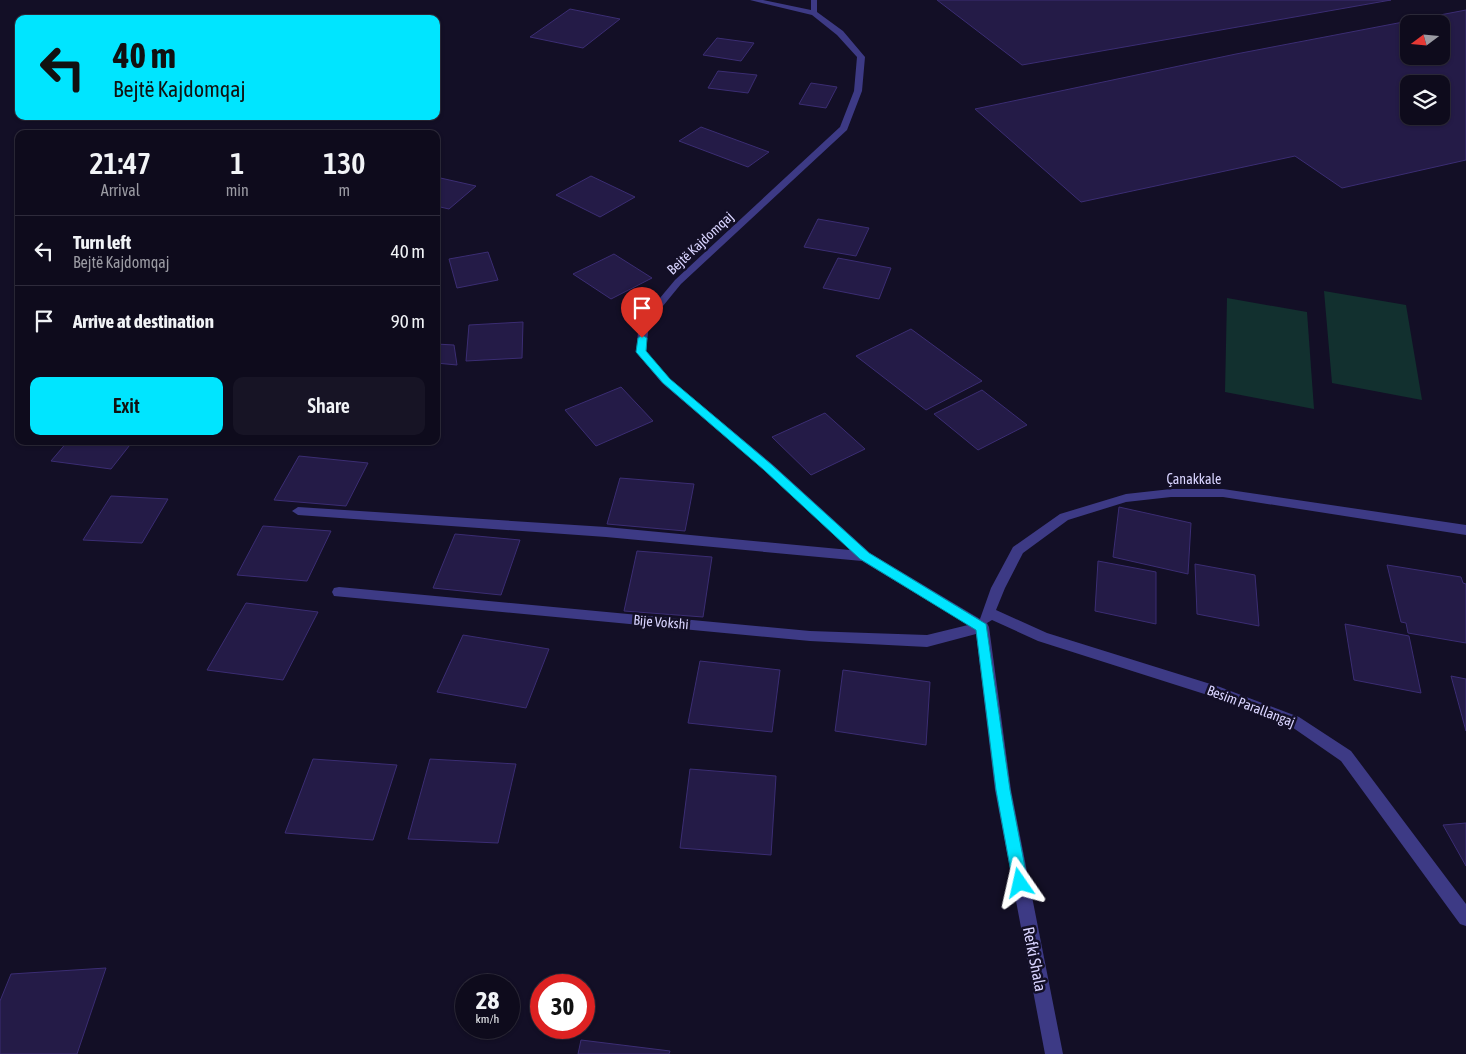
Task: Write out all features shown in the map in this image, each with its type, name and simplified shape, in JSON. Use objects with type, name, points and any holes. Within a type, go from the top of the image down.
[{"type":"street","name":"Bejtë Kajdomqaj","points":[[753,0],[814,13],[840,33],[861,57],[858,91],[844,128],[678,282],[644,324],[641,352],[666,381],[768,467],[864,556],[982,627]]},
{"type":"street","points":[[814,0],[814,13]]},
{"type":"street","name":"Çanakkale","points":[[982,627],[998,588],[1018,550],[1064,517],[1126,498],[1171,493],[1223,493],[1466,530]]},
{"type":"street","points":[[298,511],[606,532],[864,556]]},
{"type":"street","name":"Bije Vokshi","points":[[339,592],[810,636],[927,641],[982,627]]},
{"type":"street","name":"Besim Parallangaj","points":[[988,612],[1043,637],[1220,692],[1294,721],[1346,756],[1466,918]]},
{"type":"street","name":"Refki Shala","points":[[982,627],[1003,790],[1054,1054]]},
{"type":"green space","points":[[1324,291],[1406,305],[1422,400],[1332,383]]},
{"type":"green space","points":[[1227,298],[1307,312],[1314,409],[1225,392]]},
{"type":"building","points":[[937,0],[1391,0],[1022,65]]},
{"type":"building","points":[[570,9],[620,19],[583,48],[530,37]]},
{"type":"building","points":[[1466,10],[1466,160],[1342,188],[1295,156],[1081,202],[975,109],[1236,54],[1400,23],[1400,65],[1450,65],[1450,15],[1440,15]]},
{"type":"building","points":[[717,38],[754,43],[741,61],[703,55]]},
{"type":"building","points":[[718,71],[757,75],[748,93],[708,88]]},
{"type":"building","points":[[811,83],[837,87],[826,108],[799,104]]},
{"type":"building","points":[[701,127],[769,152],[748,167],[679,141]]},
{"type":"building","points":[[591,176],[635,197],[600,217],[556,195]]},
{"type":"building","points":[[440,178],[476,186],[449,209],[440,207]]},
{"type":"building","points":[[818,219],[869,228],[856,256],[804,247]]},
{"type":"building","points":[[488,252],[498,280],[457,288],[449,259]]},
{"type":"building","points":[[614,254],[652,278],[611,299],[573,274]]},
{"type":"building","points":[[838,258],[891,268],[879,299],[823,288]]},
{"type":"building","points":[[523,322],[522,358],[466,361],[469,325]]},
{"type":"building","points":[[911,329],[982,381],[926,410],[856,356]]},
{"type":"building","points":[[440,344],[454,345],[457,365],[440,363]]},
{"type":"building","points":[[621,387],[653,421],[596,446],[565,410]]},
{"type":"building","points":[[982,390],[1027,425],[978,450],[934,414]]},
{"type":"building","points":[[825,413],[865,449],[811,475],[772,437]]},
{"type":"building","points":[[65,445],[130,445],[111,469],[51,461]]},
{"type":"building","points":[[299,456],[368,463],[346,506],[274,500]]},
{"type":"building","points":[[620,478],[694,484],[685,531],[607,524]]},
{"type":"building","points":[[111,496],[168,499],[142,543],[83,540]]},
{"type":"building","points":[[1119,507],[1191,523],[1188,574],[1113,557]]},
{"type":"building","points":[[263,526],[331,531],[307,581],[237,575]]},
{"type":"building","points":[[455,534],[520,540],[501,595],[433,588]]},
{"type":"building","points":[[637,551],[712,557],[703,617],[624,611]]},
{"type":"building","points":[[1098,561],[1156,572],[1156,624],[1095,611]]},
{"type":"building","points":[[1195,564],[1255,575],[1259,626],[1197,614]]},
{"type":"building","points":[[1387,565],[1461,577],[1463,583],[1466,584],[1466,643],[1408,633],[1406,623],[1401,622]]},
{"type":"building","points":[[246,603],[318,612],[283,680],[207,670]]},
{"type":"building","points":[[1345,624],[1409,636],[1421,693],[1354,680]]},
{"type":"building","points":[[463,635],[549,649],[526,708],[437,692]]},
{"type":"building","points":[[700,661],[780,670],[772,732],[688,723]]},
{"type":"building","points":[[843,670],[930,682],[926,745],[835,731]]},
{"type":"building","points":[[1451,676],[1466,679],[1466,731]]},
{"type":"building","points":[[313,759],[397,765],[373,840],[285,833]]},
{"type":"building","points":[[430,759],[516,764],[498,843],[408,839]]},
{"type":"building","points":[[690,769],[776,776],[771,855],[680,848]]},
{"type":"building","points":[[1466,823],[1466,866],[1443,825]]},
{"type":"building","points":[[106,968],[77,1054],[0,1054],[0,1001],[11,974]]},
{"type":"building","points":[[581,1040],[670,1051],[669,1054],[578,1054]]},
{"type":"route","points":[[642,338],[641,352],[666,381],[768,467],[864,556],[982,627],[1003,790],[1020,883]]}]
